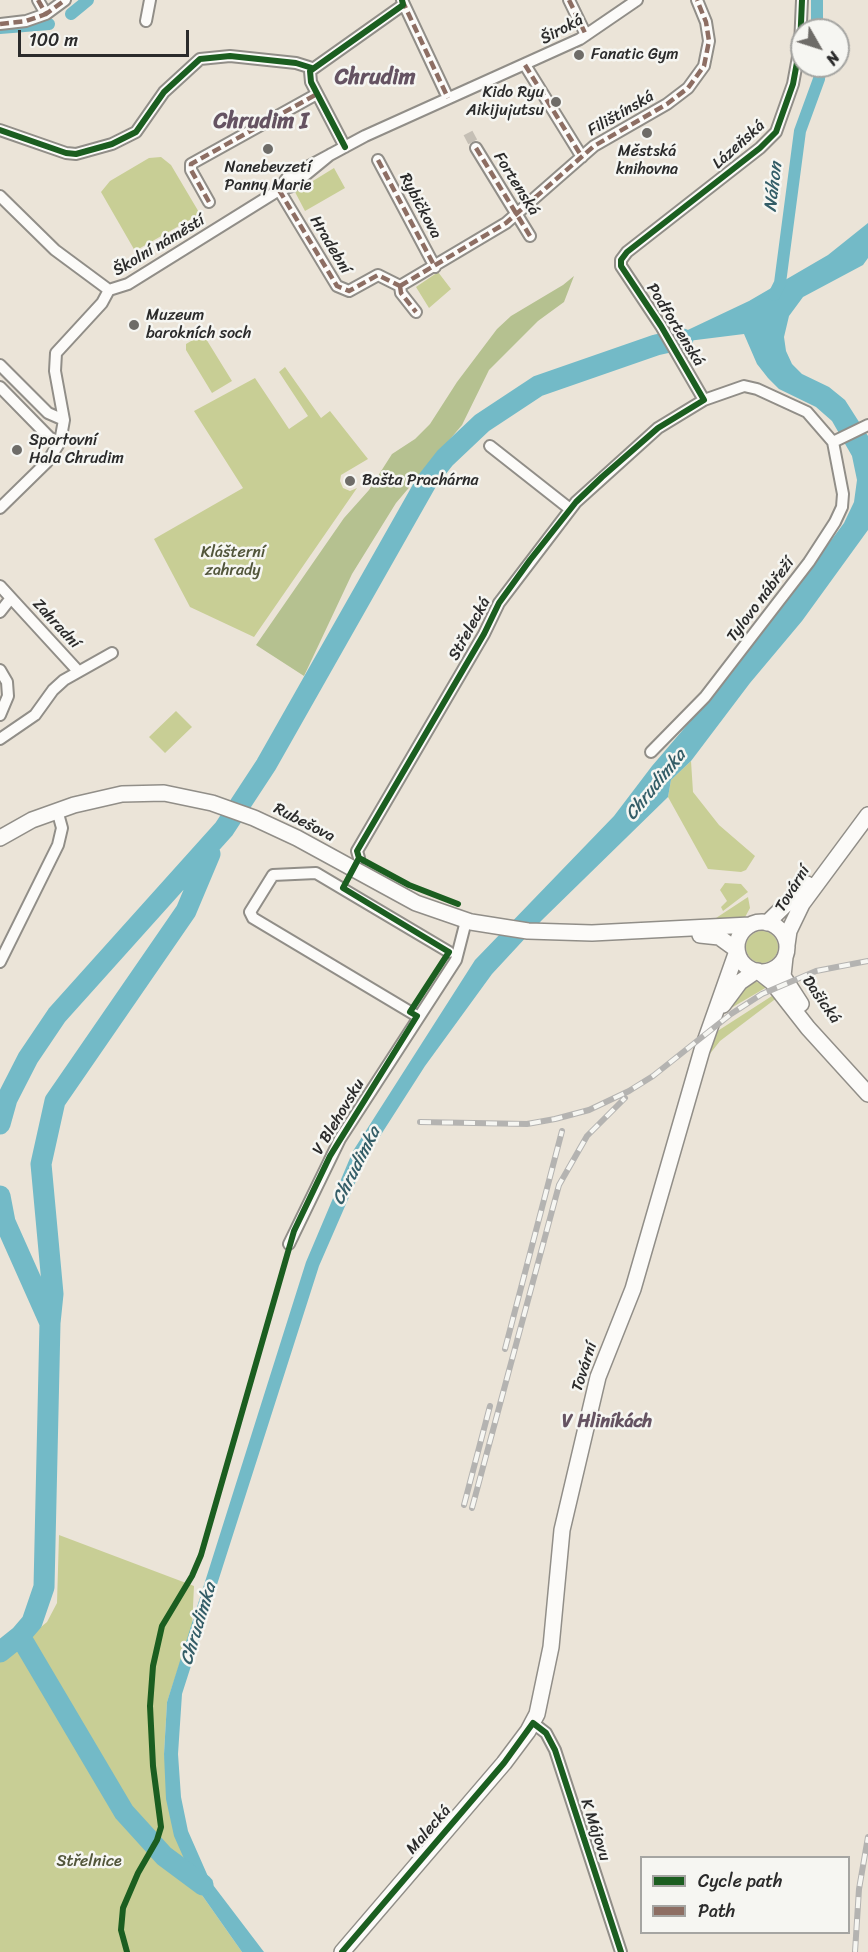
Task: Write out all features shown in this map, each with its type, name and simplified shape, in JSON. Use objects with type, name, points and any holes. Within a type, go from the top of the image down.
[{"type":"street","points":[[38,0],[42,16]]},
{"type":"street","points":[[0,24],[42,16],[65,0]]},
{"type":"street","points":[[146,21],[150,0]]},
{"type":"street","points":[[569,0],[586,35]]},
{"type":"street","name":"Široká","points":[[448,98],[527,64],[586,35],[637,0]]},
{"type":"street","name":"Filištínská","points":[[400,286],[435,267],[517,214],[594,146],[667,104],[694,81],[704,66],[709,41],[706,22],[697,0]]},
{"type":"street","name":"Lázeňská","points":[[621,266],[621,260],[627,252],[760,148],[780,125],[789,102],[800,46],[802,0]]},
{"type":"street","points":[[345,147],[310,78],[312,68],[402,3],[448,98]]},
{"type":"street","points":[[0,130],[76,154],[116,143],[141,126],[154,106],[187,68],[206,57],[296,63],[312,68]]},
{"type":"street","points":[[527,64],[582,157]]},
{"type":"street","points":[[209,202],[191,170],[191,164],[317,94]]},
{"type":"street","name":"Školní náměstí","points":[[60,442],[64,420],[55,371],[56,353],[102,303],[109,290],[128,284],[279,190],[304,177],[331,154],[448,98]]},
{"type":"street","name":"Fortenská","points":[[476,148],[530,236]]},
{"type":"street","name":"Rybičkova","points":[[378,160],[435,267]]},
{"type":"street","name":"Hradební","points":[[279,190],[337,286],[350,291],[378,275],[400,286]]},
{"type":"street","points":[[0,196],[55,250],[109,290]]},
{"type":"street","name":"Podfortenská","points":[[621,266],[680,357],[704,400]]},
{"type":"street","points":[[400,286],[401,293],[416,312]]},
{"type":"street","points":[[0,364],[48,413],[64,420]]},
{"type":"street","name":"Střelecká","points":[[359,858],[357,851],[499,603],[570,509],[602,477],[658,429],[704,400],[744,386],[757,389]]},
{"type":"street","points":[[0,387],[50,438],[60,442],[47,462],[0,508]]},
{"type":"street","name":"Tylovo nábřeží","points":[[651,752],[705,697],[809,562],[842,507],[843,494],[837,441],[810,414],[757,389]]},
{"type":"street","points":[[837,441],[867,425]]},
{"type":"street","points":[[490,446],[570,509]]},
{"type":"street","name":"Zahradní","points":[[0,586],[78,671]]},
{"type":"street","name":"Zahradní","points":[[0,612],[11,598]]},
{"type":"street","points":[[0,739],[31,718],[53,690],[78,671],[112,653]]},
{"type":"street","points":[[0,670],[7,682],[8,696],[0,715]]},
{"type":"street","name":"Rubešova","points":[[58,815],[148,802],[210,807],[261,826],[328,861],[417,914],[496,932],[596,941],[713,935],[737,951]]},
{"type":"street","points":[[0,838],[58,815]]},
{"type":"street","points":[[0,849],[58,815]]},
{"type":"street","points":[[0,962],[58,845],[62,832],[58,815]]},
{"type":"street","name":"Tovární","points":[[786,951],[789,931],[796,914],[868,815]]},
{"type":"street","name":"Tovární","points":[[767,922],[837,855]]},
{"type":"street","points":[[417,1016],[253,918],[250,912],[273,875],[316,873],[449,952]]},
{"type":"street","points":[[767,922],[780,930],[786,951],[774,969],[757,971],[744,964],[737,951],[740,936],[750,925],[767,922]]},
{"type":"street","name":"V Blehovsku","points":[[289,1244],[335,1148],[417,1016],[456,960],[465,925]]},
{"type":"street","name":"Rubešova","points":[[543,936],[750,925]]},
{"type":"street","name":"Tovární","points":[[533,1723],[549,1666],[562,1530],[598,1377],[633,1289],[708,1031],[737,951]]},
{"type":"street","name":"Dašická","points":[[786,951],[782,968],[785,980],[840,1061]]},
{"type":"street","name":"Tovární","points":[[708,1031],[740,982],[757,971]]},
{"type":"street","name":"Dašická","points":[[757,971],[772,982],[808,1028],[868,1094]]},
{"type":"street","name":"Malecká","points":[[342,1952],[504,1763],[533,1723]]},
{"type":"street","name":"K Májovu","points":[[533,1723],[546,1734],[555,1750],[621,1952]]},
{"type":"green space","points":[[161,157],[171,165],[200,214],[135,251],[101,192],[110,181],[149,158]]},
{"type":"green space","points":[[334,168],[345,188],[305,211],[295,192]]},
{"type":"green space","points":[[438,272],[451,289],[429,308],[416,287]]},
{"type":"green space","points":[[574,276],[564,302],[538,321],[489,370],[462,425],[396,503],[352,574],[304,676],[256,645],[344,518],[369,490],[392,454],[415,439],[430,424],[457,382],[497,329],[511,316]]},
{"type":"green space","points":[[203,334],[232,381],[212,393],[186,350],[186,344]]},
{"type":"green space","name":"Klášterní zahrady","points":[[285,367],[321,418],[330,411],[368,459],[341,475],[340,481],[343,488],[350,491],[357,488],[254,637],[190,607],[154,539],[243,488],[194,411],[255,378],[289,429],[308,416],[279,372]]},
{"type":"green space","points":[[176,711],[192,727],[165,753],[149,737]]},
{"type":"green space","points":[[691,761],[693,792],[719,825],[755,856],[746,870],[741,872],[708,869],[668,797],[671,780]]},
{"type":"green space","points":[[725,883],[741,884],[748,892],[723,911],[721,907],[727,901],[720,890]]},
{"type":"green space","points":[[748,897],[750,908],[744,919],[713,920]]},
{"type":"green space","points":[[762,931],[773,936],[778,947],[773,958],[762,963],[751,958],[746,947],[751,936]]},
{"type":"green space","points":[[753,980],[767,987],[726,1011],[739,990]]},
{"type":"green space","points":[[775,994],[778,997],[720,1041],[705,1060],[716,1032]]},
{"type":"green space","name":"Střelnice","points":[[59,1535],[194,1586],[192,1627],[167,1702],[164,1754],[197,1888],[242,1952],[0,1952],[0,1661],[47,1622],[57,1603]]},
{"type":"water","name":"Chrudimka","points":[[868,223],[868,258],[863,265],[803,297],[789,316],[784,337],[786,351],[792,364],[802,374],[829,387],[845,400],[868,436],[868,530],[802,621],[750,683],[691,761],[671,780],[668,797],[542,920],[492,974],[425,1066],[366,1158],[319,1266],[182,1694],[178,1754],[181,1797],[188,1831],[210,1881],[264,1952],[242,1952],[197,1888],[174,1836],[166,1799],[164,1754],[167,1702],[306,1262],[353,1151],[475,960],[614,816],[652,766],[734,670],[844,523],[854,502],[857,480],[852,456],[832,421],[816,407],[779,389],[757,364],[744,334],[656,345],[749,301],[828,255]]},
{"type":"waterway","name":"Náhon","points":[[71,14],[88,0]]},
{"type":"waterway","name":"Náhon","points":[[817,0],[817,18]]},
{"type":"waterway","name":"Náhon","points":[[0,28],[49,24]]},
{"type":"waterway","name":"Náhon","points":[[774,295],[780,283],[800,131],[819,78]]},
{"type":"waterway","points":[[0,1124],[7,1099],[28,1058],[57,1015],[224,829],[266,765],[427,481],[445,458],[482,423],[538,386],[656,345],[683,339]]},
{"type":"waterway","points":[[50,1323],[53,1294],[41,1164],[55,1101],[186,911],[210,854]]},
{"type":"waterway","points":[[0,1196],[5,1222],[50,1323],[44,1587],[32,1622],[20,1636],[0,1652]]},
{"type":"waterway","points":[[20,1636],[124,1812],[164,1856],[203,1885]]},
{"type":"tunnel","points":[[468,133],[476,148]]},
{"type":"railway","points":[[420,1122],[527,1124],[589,1110],[629,1091],[653,1076],[731,1014],[762,994],[816,971],[868,961]]},
{"type":"railway","points":[[472,1508],[559,1185],[587,1136],[625,1098]]},
{"type":"railway","points":[[505,1349],[562,1131]]},
{"type":"railway","points":[[464,1505],[490,1406]]},
{"type":"railway","points":[[855,1952],[859,1889],[868,1837]]},
{"type":"marked path","points":[[38,0],[46,14],[65,0]]},
{"type":"marked path","points":[[402,0],[448,98]]},
{"type":"marked path","points":[[569,0],[586,35]]},
{"type":"marked path","points":[[400,286],[506,223],[594,146],[667,104],[688,88],[704,66],[709,41],[706,22],[697,0]]},
{"type":"marked path","points":[[0,24],[26,21],[46,14]]},
{"type":"marked path","points":[[525,65],[582,157]]},
{"type":"marked path","points":[[209,202],[191,170],[191,164],[317,94]]},
{"type":"marked path","points":[[476,148],[530,236]]},
{"type":"marked path","points":[[378,160],[435,267]]},
{"type":"marked path","points":[[279,190],[337,286],[349,291],[378,275],[400,286]]},
{"type":"marked path","points":[[400,286],[401,293],[416,312]]},
{"type":"cycle path","points":[[345,147],[311,82],[310,71],[403,5],[402,0]]},
{"type":"cycle path","points":[[359,858],[357,851],[484,634],[499,603],[530,560],[576,502],[602,477],[658,428],[704,400],[661,326],[621,266],[621,260],[627,252],[760,148],[776,132],[793,84],[800,46],[802,0]]},
{"type":"cycle path","points":[[0,130],[66,153],[76,154],[112,144],[136,132],[164,92],[200,59],[230,56],[296,63],[312,68]]},
{"type":"cycle path","points":[[359,858],[409,885],[458,904]]},
{"type":"cycle path","points":[[127,1952],[121,1930],[123,1908],[138,1873],[157,1840],[161,1827],[153,1766],[150,1706],[153,1666],[162,1626],[192,1576],[201,1555],[294,1231],[330,1156],[417,1016],[410,1012],[449,952],[343,888],[359,858]]},
{"type":"cycle path","points":[[342,1952],[504,1763],[533,1723],[546,1733],[555,1750],[621,1952]]},
{"type":"place","name":"Fanatic Gym","points":[[579,55]]},
{"type":"place","name":"Kido Ryu Aikijujutsu","points":[[556,102]]},
{"type":"place","name":"Městská knihovna","points":[[647,133]]},
{"type":"place","name":"Nanebevzetí Panny Marie","points":[[268,149]]},
{"type":"place","name":"Muzeum barokních soch","points":[[134,325]]},
{"type":"place","name":"Sportovní Hala Chrudim","points":[[17,450]]},
{"type":"place","name":"Bašta Prachárna","points":[[350,481]]},
{"type":"district","name":"Chrudim","points":[[375,78]]},
{"type":"district","name":"Chrudim I","points":[[261,122]]},
{"type":"district","name":"V Hliníkách","points":[[607,1422]]}]
